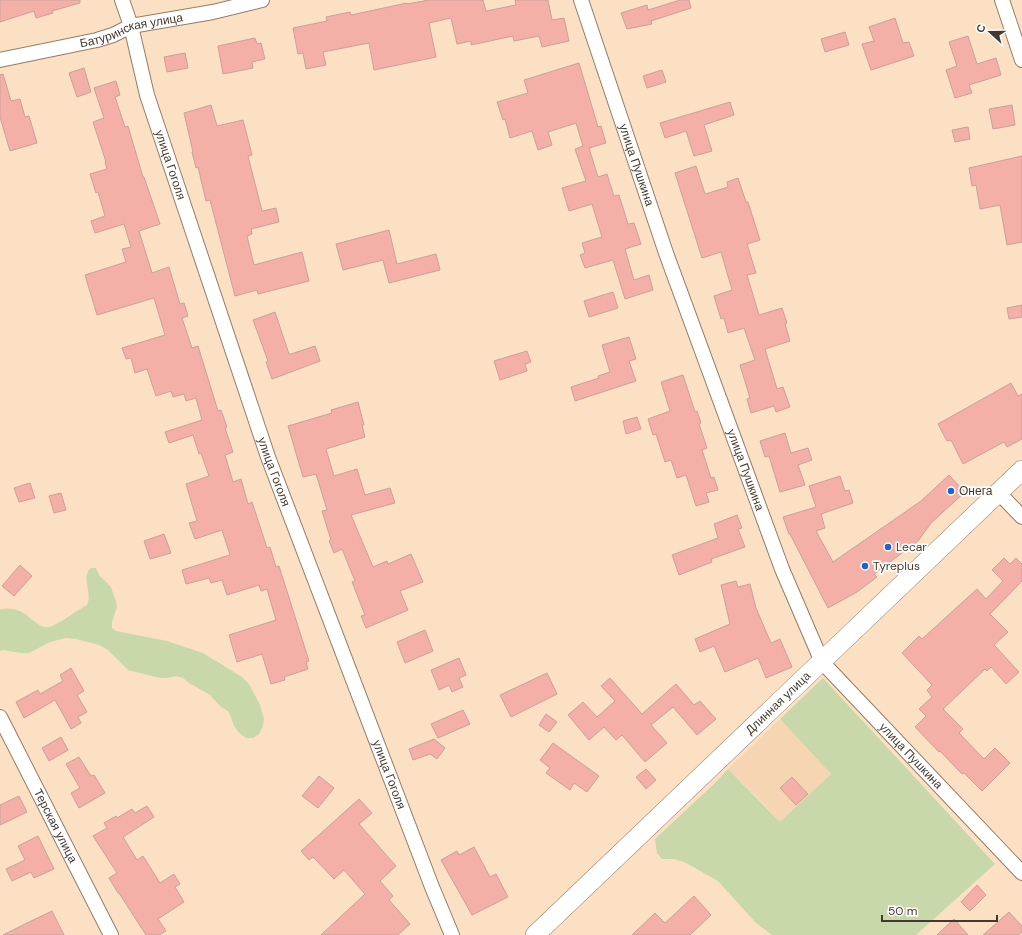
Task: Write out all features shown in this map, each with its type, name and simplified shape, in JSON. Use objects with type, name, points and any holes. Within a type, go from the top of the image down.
[{"type":"street","name":"улица Гоголя","points":[[122,0],[131,26],[147,95],[268,456],[432,887],[452,935]]},
{"type":"street","name":"Батуринская улица","points":[[0,60],[98,40],[113,35],[131,26],[180,16],[213,12],[262,0]]},
{"type":"street","name":"улица Пушкина","points":[[581,0],[666,253],[782,569],[822,662],[1022,873]]},
{"type":"street","points":[[1002,0],[1022,60]]},
{"type":"street","name":"Длинная улица","points":[[535,935],[1022,470]]},
{"type":"street","points":[[999,493],[1022,517]]},
{"type":"street","name":"Терская улица","points":[[0,717],[111,935]]},
{"type":"shaded area","points":[[780,719],[831,774],[780,822],[728,769]]},
{"type":"green space","points":[[91,568],[96,568],[99,575],[111,587],[117,607],[112,622],[112,628],[116,631],[167,641],[203,653],[242,677],[249,684],[260,705],[264,719],[263,726],[259,734],[253,738],[246,738],[239,733],[234,726],[229,712],[220,706],[210,695],[183,678],[176,676],[160,678],[128,670],[108,650],[99,645],[66,638],[50,642],[29,653],[3,650],[0,651],[0,609],[8,608],[17,610],[42,626],[52,626],[87,605],[89,595],[86,580],[88,572]]},
{"type":"green space","points":[[823,678],[995,864],[916,935],[772,935],[756,923],[718,881],[686,863],[674,859],[662,859],[657,853],[655,839],[728,769],[780,822],[831,774],[780,719]]},
{"type":"building","points":[[0,0],[80,0],[80,3],[52,11],[53,13],[36,18],[34,11],[0,22]]},
{"type":"building","points":[[429,0],[483,0],[486,11],[516,5],[515,0],[548,0],[552,20],[564,18],[569,41],[542,47],[539,36],[514,41],[513,36],[471,45],[471,41],[457,44],[451,18],[429,23],[436,57],[374,70],[369,43],[323,52],[326,65],[306,69],[303,53],[298,54],[293,28],[327,21],[326,17],[350,12],[351,15],[407,3]]},
{"type":"building","points":[[680,0],[689,0],[691,8],[651,21],[652,24],[627,29],[621,13],[647,5],[648,10]]},
{"type":"building","points":[[895,18],[903,43],[909,42],[914,56],[871,70],[862,44],[874,41],[869,27]]},
{"type":"building","points":[[845,32],[849,45],[825,52],[821,39]]},
{"type":"building","points":[[968,36],[977,64],[996,58],[1001,75],[969,85],[972,93],[955,98],[946,70],[957,66],[949,42]]},
{"type":"building","points":[[255,38],[257,44],[261,43],[265,59],[252,62],[253,68],[223,74],[218,46]]},
{"type":"building","points":[[185,53],[188,68],[167,72],[164,57]]},
{"type":"building","points":[[579,63],[598,127],[601,126],[606,143],[589,148],[598,177],[607,174],[614,196],[619,195],[628,224],[634,223],[641,244],[625,249],[634,280],[649,275],[653,290],[625,299],[613,260],[585,268],[580,255],[585,253],[582,243],[602,237],[592,204],[569,211],[562,188],[586,181],[575,149],[583,146],[576,123],[548,132],[552,145],[538,150],[532,131],[510,138],[505,119],[503,120],[497,102],[528,93],[524,80]]},
{"type":"building","points":[[84,68],[91,92],[77,97],[69,73]]},
{"type":"building","points":[[662,70],[666,82],[647,88],[643,76]]},
{"type":"building","points":[[3,74],[11,101],[20,99],[25,117],[29,116],[37,143],[10,151],[0,117],[0,75]]},
{"type":"building","points":[[116,81],[120,95],[115,97],[125,127],[128,126],[143,177],[160,224],[139,231],[152,273],[169,267],[180,304],[184,303],[188,316],[182,318],[192,348],[198,346],[218,411],[221,410],[227,427],[225,428],[233,452],[225,455],[233,482],[241,479],[248,504],[252,502],[267,548],[270,547],[276,567],[279,566],[309,661],[306,662],[308,669],[284,677],[285,680],[271,684],[262,654],[237,662],[229,635],[276,620],[267,589],[261,591],[259,585],[227,595],[222,580],[211,583],[209,578],[186,584],[182,570],[230,555],[222,530],[195,539],[189,523],[197,521],[186,484],[209,476],[201,453],[199,454],[193,435],[169,443],[165,432],[202,420],[196,398],[186,401],[184,394],[173,397],[171,391],[156,396],[147,369],[135,373],[131,358],[126,359],[122,348],[165,335],[154,298],[97,315],[85,275],[126,262],[122,249],[131,247],[124,224],[95,233],[91,221],[105,216],[98,192],[96,193],[90,174],[107,169],[93,122],[104,118],[94,88]]},
{"type":"building","points":[[730,102],[734,115],[704,125],[712,151],[694,156],[686,131],[665,138],[660,123]]},
{"type":"building","points":[[211,105],[217,126],[243,120],[252,155],[248,156],[262,211],[276,208],[279,222],[251,229],[252,234],[247,236],[254,265],[302,252],[309,281],[258,294],[257,290],[235,296],[210,200],[206,201],[198,167],[196,168],[184,113]]},
{"type":"building","points":[[1012,105],[1015,125],[993,129],[989,109]]},
{"type":"building","points":[[968,127],[970,139],[955,142],[952,130]]},
{"type":"building","points":[[1022,156],[1022,242],[1007,245],[1000,205],[980,209],[976,185],[972,186],[969,168]]},
{"type":"building","points":[[696,166],[705,194],[728,187],[727,182],[738,178],[746,202],[748,202],[760,240],[747,244],[756,273],[747,275],[759,315],[782,308],[787,323],[785,324],[790,341],[765,349],[777,389],[783,387],[790,407],[776,412],[774,406],[751,413],[747,399],[750,398],[740,365],[755,360],[744,328],[728,333],[724,318],[721,319],[714,296],[732,290],[721,252],[702,258],[675,173]]},
{"type":"building","points":[[389,230],[397,264],[436,254],[440,270],[389,283],[383,260],[343,270],[336,244]]},
{"type":"building","points":[[613,292],[618,308],[589,317],[584,301]]},
{"type":"building","points":[[1022,305],[1022,317],[1009,319],[1007,308]]},
{"type":"building","points":[[275,312],[289,354],[315,346],[320,361],[272,379],[266,362],[268,361],[253,320]]},
{"type":"building","points":[[629,337],[636,359],[629,361],[636,381],[575,401],[571,387],[599,378],[598,376],[610,372],[602,345]]},
{"type":"building","points":[[527,351],[531,362],[525,364],[527,371],[500,380],[494,361]]},
{"type":"building","points":[[683,375],[695,412],[697,411],[701,423],[699,424],[707,448],[702,450],[711,478],[714,477],[718,490],[706,493],[709,502],[696,506],[686,475],[677,478],[671,460],[665,462],[656,434],[653,435],[648,419],[670,411],[661,382]]},
{"type":"building","points":[[1011,383],[1018,396],[1022,394],[1022,439],[1007,447],[1004,442],[963,464],[951,440],[947,441],[938,424]]},
{"type":"building","points":[[358,402],[364,425],[362,425],[365,437],[326,449],[334,476],[357,469],[365,495],[390,488],[395,503],[351,515],[373,567],[387,561],[388,564],[411,554],[423,582],[400,591],[408,610],[366,628],[361,616],[365,615],[352,582],[355,581],[342,549],[334,553],[329,541],[331,540],[322,511],[327,510],[316,474],[303,477],[288,426],[332,413],[331,410]]},
{"type":"building","points":[[637,417],[641,429],[626,434],[623,421]]},
{"type":"building","points":[[785,433],[791,453],[808,448],[812,460],[798,465],[805,485],[780,492],[769,456],[765,457],[760,441]]},
{"type":"building","points":[[949,475],[965,492],[931,523],[918,541],[874,574],[877,577],[857,592],[828,608],[789,534],[783,517],[816,507],[809,486],[840,476],[845,491],[849,490],[853,503],[821,514],[825,528],[816,531],[833,562],[921,501]]},
{"type":"building","points":[[30,483],[35,498],[19,502],[14,488]]},
{"type":"building","points":[[61,493],[66,510],[54,513],[49,496]]},
{"type":"building","points":[[737,515],[742,528],[738,529],[745,547],[711,559],[712,562],[679,575],[672,555],[718,538],[714,524]]},
{"type":"building","points":[[164,534],[171,553],[150,559],[144,541]]},
{"type":"building","points":[[1004,558],[1010,564],[1016,558],[1022,564],[1022,581],[990,614],[1008,632],[994,645],[1019,672],[1006,684],[991,667],[987,671],[985,669],[943,709],[963,729],[959,733],[984,759],[995,748],[1010,763],[982,791],[964,773],[962,774],[915,727],[926,716],[919,709],[932,697],[927,690],[932,685],[902,653],[919,636],[922,639],[977,589],[986,599],[1003,581],[992,570]]},
{"type":"building","points":[[20,565],[32,576],[14,596],[2,586]]},
{"type":"building","points":[[736,581],[738,587],[750,584],[756,608],[771,643],[780,639],[792,667],[766,678],[758,658],[725,672],[714,646],[700,652],[695,639],[730,624],[721,585]]},
{"type":"building","points":[[425,630],[433,651],[405,663],[397,642]]},
{"type":"building","points":[[459,658],[466,675],[459,678],[463,687],[452,692],[449,685],[439,690],[431,670]]},
{"type":"building","points":[[71,668],[84,691],[77,695],[87,712],[78,717],[81,723],[71,729],[55,700],[24,718],[16,702],[38,690],[40,694],[63,681],[60,675]]},
{"type":"building","points":[[547,673],[557,694],[511,717],[500,695]]},
{"type":"building","points":[[610,678],[642,714],[676,684],[694,705],[700,701],[716,719],[697,735],[673,707],[651,725],[667,743],[645,762],[622,735],[616,740],[604,727],[589,740],[568,715],[583,702],[597,717],[615,701],[601,686]]},
{"type":"building","points":[[463,710],[470,724],[438,738],[431,724]]},
{"type":"building","points":[[546,714],[557,722],[549,732],[539,725]]},
{"type":"building","points":[[61,737],[68,750],[49,761],[42,748]]},
{"type":"building","points":[[434,739],[445,748],[437,759],[430,754],[413,760],[409,749]]},
{"type":"building","points":[[553,743],[599,776],[587,792],[574,783],[570,790],[546,773],[550,768],[540,760]]},
{"type":"building","points":[[79,757],[91,776],[94,775],[105,793],[79,808],[71,793],[80,788],[66,764]]},
{"type":"building","points":[[646,769],[656,780],[646,789],[636,777]]},
{"type":"building","points":[[319,776],[334,788],[318,808],[302,796]]},
{"type":"building","points":[[792,777],[808,794],[796,805],[780,788]]},
{"type":"building","points":[[19,796],[27,812],[0,825],[0,805]]},
{"type":"building","points":[[359,799],[372,813],[359,824],[396,866],[380,881],[393,896],[389,900],[410,924],[398,935],[321,935],[365,894],[344,870],[334,879],[313,857],[309,860],[301,851]]},
{"type":"building","points":[[147,806],[154,817],[123,837],[137,860],[143,856],[160,883],[174,874],[180,884],[175,887],[184,902],[158,919],[166,931],[159,935],[146,935],[118,893],[109,878],[117,873],[93,836],[107,828],[104,823],[116,816],[117,818],[132,809],[135,813]]},
{"type":"building","points":[[38,836],[54,869],[34,878],[31,872],[12,881],[6,869],[25,860],[18,846]]},
{"type":"building","points":[[474,847],[490,877],[496,874],[508,897],[472,915],[441,860],[457,851],[459,855]]},
{"type":"building","points":[[977,885],[986,895],[970,911],[961,902]]},
{"type":"building","points":[[694,896],[711,915],[690,935],[632,935],[655,913],[665,923]]},
{"type":"building","points":[[52,911],[64,935],[3,935],[27,923]]},
{"type":"building","points":[[1009,912],[1022,926],[1022,932],[1018,935],[983,935]]},
{"type":"building","points":[[954,919],[968,935],[937,935]]},
{"type":"place","name":"Онега","points":[[951,491]]},
{"type":"place","name":"Lecar","points":[[888,547]]},
{"type":"place","name":"Tyreplus","points":[[865,566]]}]
